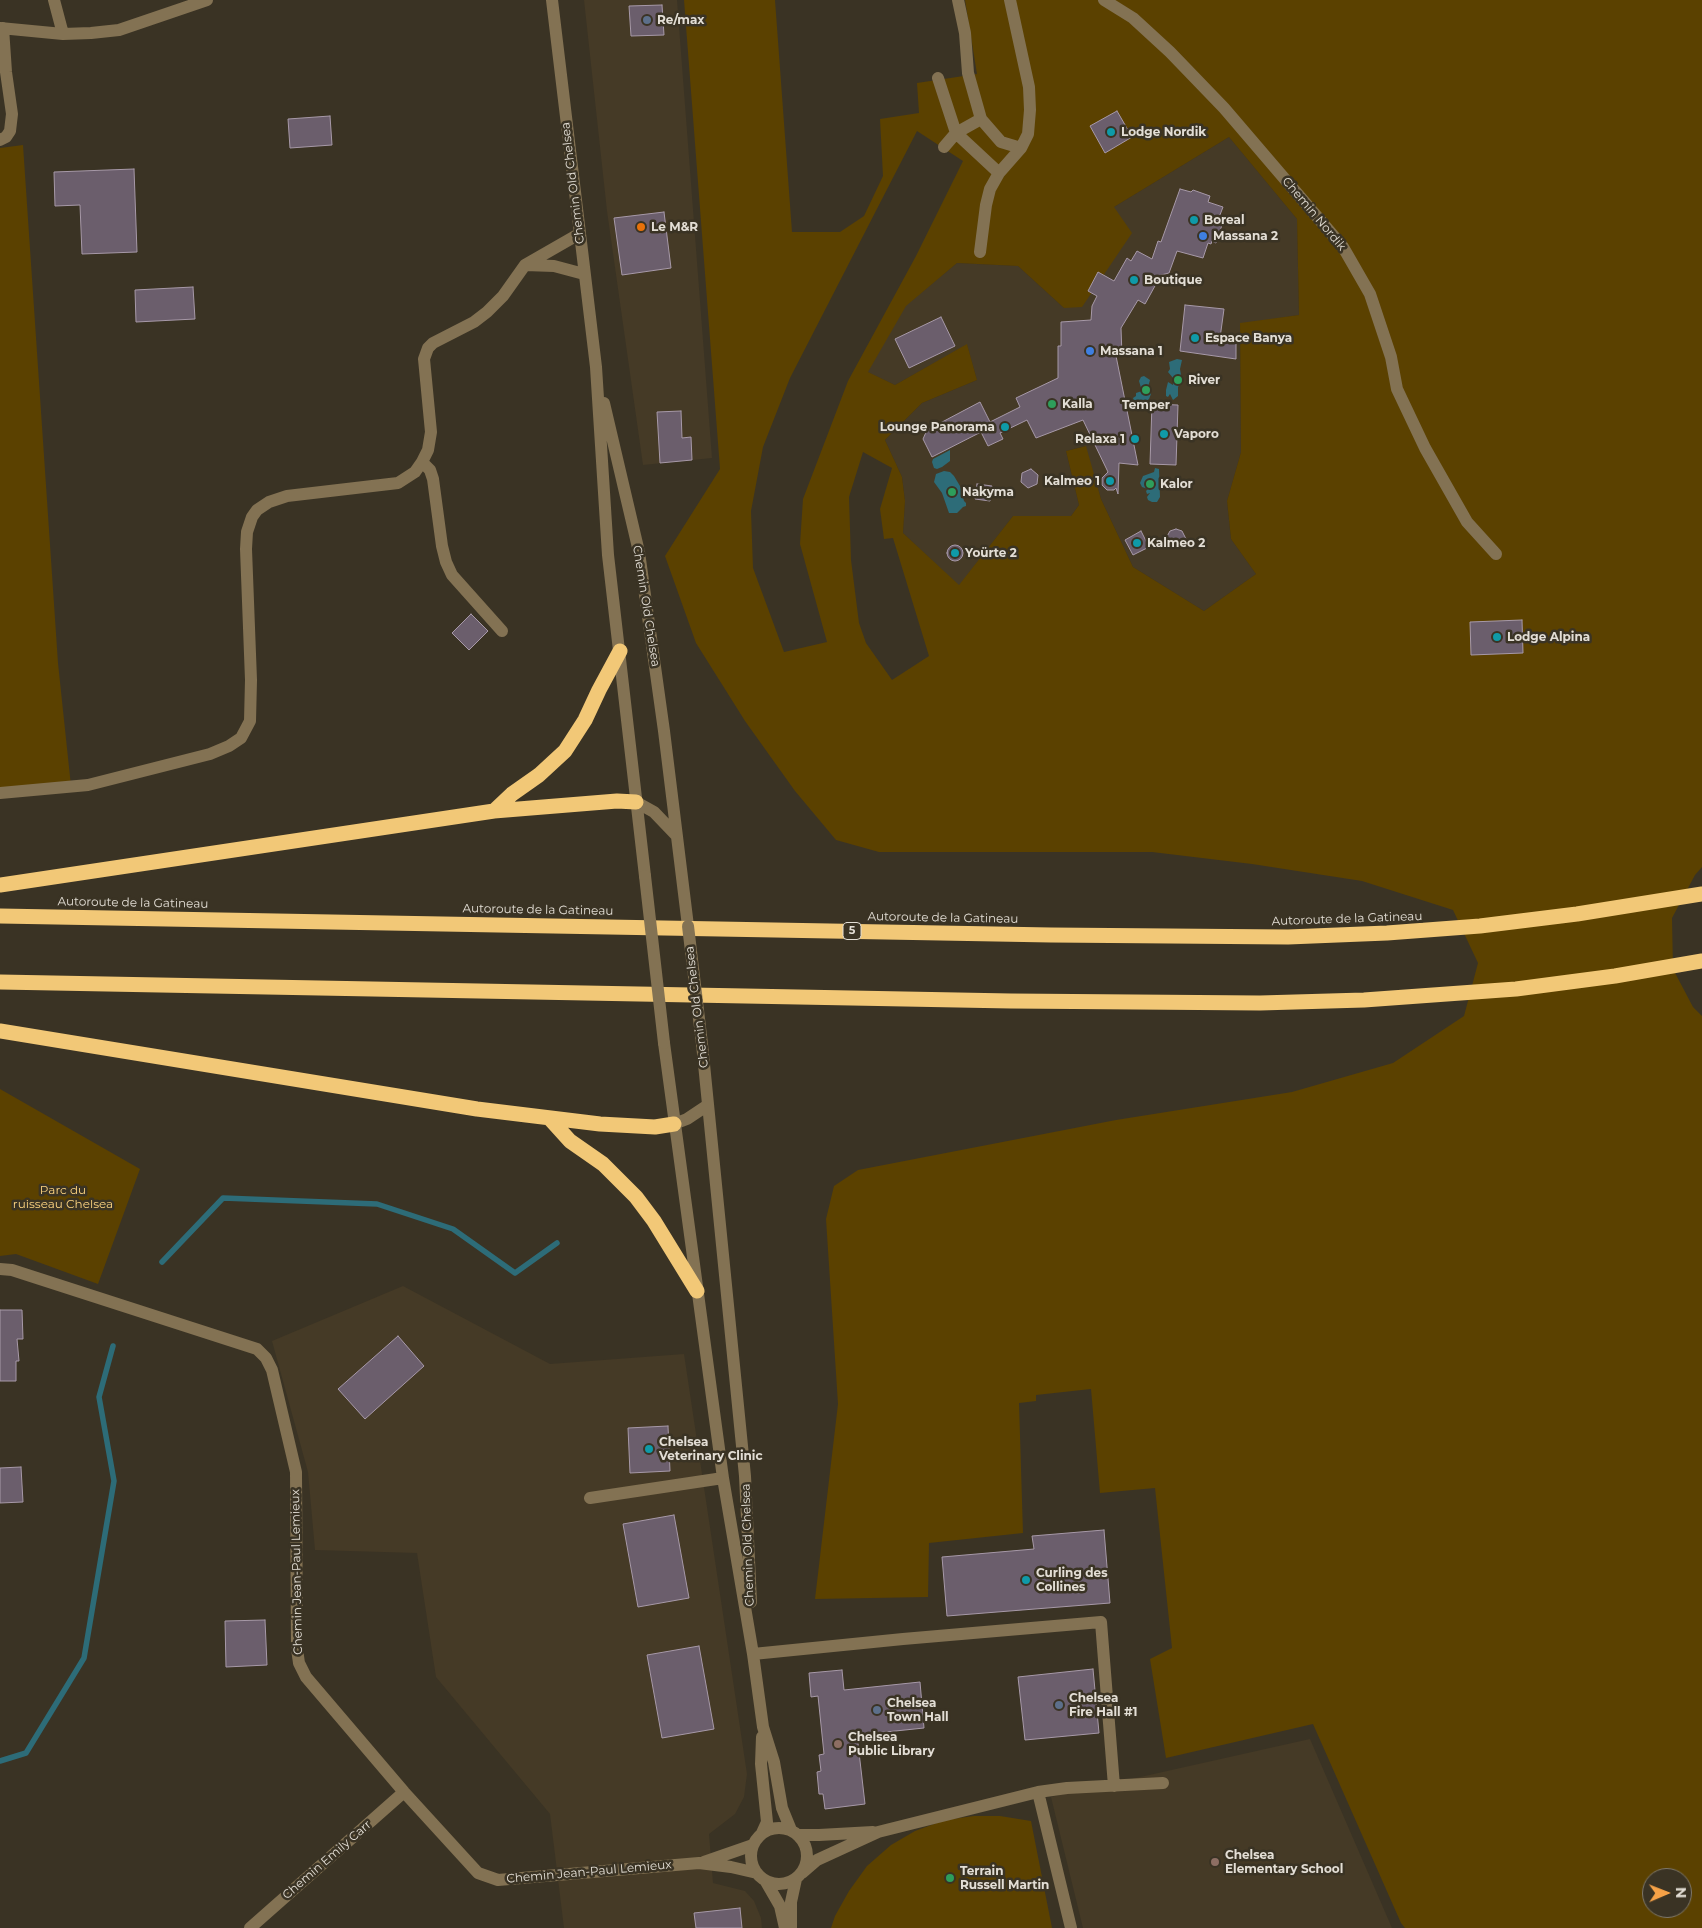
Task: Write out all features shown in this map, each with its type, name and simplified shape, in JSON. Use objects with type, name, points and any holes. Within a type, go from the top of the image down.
[{"type":"highway","points":[[494,811],[512,794],[544,771],[565,750],[585,720],[620,652]]},
{"type":"highway","points":[[0,885],[494,811],[610,801],[636,802]]},
{"type":"highway","name":"Autoroute de la Gatineau","points":[[0,916],[1270,937],[1386,933],[1480,926],[1577,914],[1702,894]]},
{"type":"highway","points":[[0,982],[1011,1001],[1260,1003],[1364,1000],[1506,990],[1606,977],[1702,961]]},
{"type":"highway","points":[[0,1031],[467,1108],[552,1120],[649,1127],[674,1124]]},
{"type":"highway","points":[[552,1120],[570,1141],[603,1164],[636,1197],[654,1221],[697,1291]]},
{"type":"street","points":[[54,0],[63,34]]},
{"type":"street","points":[[0,140],[6,137],[10,131],[12,114],[2,28],[63,34],[119,30],[207,0]]},
{"type":"street","name":"Chemin Old Chelsea","points":[[552,0],[596,367],[608,555],[674,1124],[723,1478],[753,1654],[763,1727],[774,1762],[782,1808],[795,1833]]},
{"type":"street","points":[[958,0],[965,33],[968,74],[981,119],[1001,142],[1021,148]]},
{"type":"street","points":[[980,252],[990,189],[999,173],[1021,148],[1028,134],[1029,87],[1010,0]]},
{"type":"street","name":"Chemin Nordik","points":[[1104,0],[1133,18],[1204,87],[1343,247],[1370,294],[1391,357],[1397,389],[1425,448],[1466,522],[1496,554]]},
{"type":"street","points":[[938,78],[956,133],[999,173]]},
{"type":"street","points":[[944,147],[956,133],[981,119]]},
{"type":"street","points":[[0,793],[88,785],[210,754],[229,746],[241,738],[250,721],[251,680],[246,549],[247,532],[252,517],[257,510],[269,502],[287,496],[398,483],[414,472],[428,450],[431,432],[425,353],[433,343],[474,322],[487,312],[503,296],[524,265],[579,234]]},
{"type":"street","points":[[524,265],[554,266],[584,274]]},
{"type":"street","name":"Chemin Old Chelsea","points":[[596,367],[639,552],[682,874],[702,1044],[745,1476],[753,1654]]},
{"type":"street","points":[[422,462],[430,470],[433,479],[446,562],[457,581],[502,631]]},
{"type":"street","points":[[636,802],[654,812],[677,836]]},
{"type":"street","points":[[674,1124],[687,1119],[708,1105]]},
{"type":"street","name":"Chemin Jean-Paul Lemieux","points":[[0,1269],[12,1270],[257,1349],[266,1358],[272,1370],[296,1472],[297,1649],[299,1663],[306,1677],[404,1792],[478,1873],[498,1880],[699,1863],[731,1867],[761,1876]]},
{"type":"street","points":[[590,1498],[723,1478]]},
{"type":"street","points":[[753,1654],[1101,1622],[1114,1786]]},
{"type":"street","name":"Chemin Old Chelsea","points":[[762,1833],[767,1822],[761,1764],[763,1727]]},
{"type":"street","points":[[785,1928],[776,1898],[751,1861],[753,1845],[762,1833],[768,1829],[778,1827],[795,1833],[820,1836],[878,1832],[1038,1792],[1067,1788],[1163,1783]]},
{"type":"street","name":"Chemin Emily Carr","points":[[250,1928],[404,1792]]},
{"type":"street","points":[[1038,1792],[1071,1928]]},
{"type":"street","points":[[761,1876],[778,1884],[788,1883],[818,1860],[878,1832]]},
{"type":"street","points":[[791,1928],[791,1902],[799,1876],[808,1856],[804,1842],[795,1833]]},
{"type":"street","name":"Chemin Jean-Paul Lemieux","points":[[699,1863],[753,1845]]},
{"type":"shaded area","points":[[584,0],[677,0],[712,458],[643,465],[607,211]]},
{"type":"shaded area","points":[[1229,137],[1297,219],[1299,315],[1240,324],[1241,452],[1227,501],[1231,539],[1256,574],[1204,611],[1133,567],[1101,499],[1085,446],[1066,451],[1079,505],[1071,516],[1013,516],[959,586],[903,533],[905,501],[902,477],[885,440],[922,403],[977,380],[967,345],[895,385],[867,372],[905,306],[957,263],[1018,266],[1064,308],[1114,207]]},
{"type":"shaded area","points":[[403,1286],[550,1364],[684,1354],[747,1774],[744,1797],[735,1814],[709,1834],[713,1883],[745,1891],[754,1901],[761,1918],[762,1928],[564,1928],[550,1814],[436,1677],[417,1553],[315,1550],[308,1472],[272,1341]]},
{"type":"shaded area","name":"Chelsea Elementary School","points":[[1310,1739],[1392,1928],[1083,1928],[1051,1797]]},
{"type":"green space","points":[[684,0],[775,0],[792,232],[840,232],[864,216],[883,176],[880,119],[919,113],[917,83],[977,74],[965,0],[1702,0],[1702,867],[1695,875],[1672,918],[1673,969],[1693,1007],[1702,1016],[1702,1928],[1405,1928],[1401,1923],[1313,1724],[1166,1758],[1150,1659],[1172,1648],[1155,1488],[1100,1493],[1091,1389],[1036,1395],[1036,1401],[1019,1403],[1023,1533],[929,1543],[928,1597],[815,1599],[838,1404],[826,1219],[834,1186],[858,1170],[1116,1120],[1292,1092],[1393,1063],[1464,1016],[1478,963],[1453,910],[1362,881],[1252,864],[1152,852],[879,852],[836,840],[795,791],[745,721],[696,643],[665,556],[720,469]],"holes":[[[917,131],[963,161],[916,256],[848,381],[803,499],[800,544],[827,642],[784,652],[753,568],[751,511],[763,447],[790,378]],[[1229,137],[1297,219],[1299,315],[1240,323],[1241,452],[1227,501],[1231,539],[1256,574],[1204,611],[1133,567],[1101,499],[1086,446],[1066,451],[1079,505],[1071,516],[1013,516],[959,585],[903,533],[905,501],[902,477],[885,440],[922,403],[977,380],[967,344],[895,385],[868,372],[906,306],[957,263],[1018,266],[1064,308],[1082,307],[1132,233],[1114,207]],[[863,452],[892,468],[880,509],[884,539],[893,538],[929,656],[892,680],[866,643],[859,623],[851,560],[849,497]]]},
{"type":"green space","points":[[23,145],[58,663],[71,786],[0,793],[0,148]]},
{"type":"green space","name":"Parc du ruisseau Chelsea","points":[[0,1089],[140,1169],[98,1284],[16,1254],[0,1256]]},
{"type":"green space","name":"Terrain Russell Martin","points":[[974,1816],[1000,1816],[1031,1821],[1052,1928],[831,1928],[835,1916],[849,1891],[867,1866],[891,1845],[915,1831],[945,1820]]},
{"type":"water","name":"River","points":[[1177,359],[1182,360],[1180,369],[1182,381],[1178,387],[1178,396],[1173,400],[1170,394],[1168,397],[1166,396],[1166,390],[1168,382],[1173,385],[1173,378],[1168,372],[1170,369],[1169,362]]},
{"type":"water","name":"Temper","points":[[1144,376],[1150,380],[1148,387],[1151,394],[1149,399],[1145,402],[1134,401],[1133,398],[1136,396],[1136,393],[1142,391],[1139,381]]},
{"type":"water","points":[[950,450],[950,461],[942,467],[934,468],[933,459]]},
{"type":"water","name":"Kalor","points":[[1155,468],[1159,469],[1160,497],[1157,502],[1152,502],[1147,497],[1150,493],[1147,494],[1146,491],[1148,489],[1142,487],[1140,483],[1143,476],[1154,472]]},
{"type":"water","name":"Nakyma","points":[[944,471],[950,472],[954,476],[966,503],[966,506],[957,513],[949,513],[942,493],[934,482],[936,474]]},
{"type":"building","name":"Re/max","points":[[662,5],[664,35],[631,36],[629,6]]},
{"type":"building","name":"Lodge Nordik","points":[[1117,111],[1132,137],[1105,153],[1090,126]]},
{"type":"building","points":[[330,116],[332,145],[290,148],[288,119]]},
{"type":"building","points":[[134,169],[137,252],[82,254],[80,205],[55,206],[54,172]]},
{"type":"building","points":[[1180,189],[1191,192],[1193,190],[1210,196],[1208,202],[1223,207],[1218,220],[1223,222],[1216,243],[1212,241],[1211,244],[1208,243],[1203,258],[1177,251],[1169,273],[1161,275],[1145,304],[1138,300],[1121,328],[1122,356],[1116,356],[1138,465],[1119,463],[1118,494],[1116,488],[1114,490],[1107,490],[1102,485],[1102,478],[1108,472],[1083,420],[1036,438],[1027,420],[1000,433],[1003,439],[988,446],[981,432],[932,457],[923,439],[927,430],[980,402],[990,422],[1020,407],[1016,398],[1058,378],[1058,346],[1061,346],[1061,322],[1091,320],[1092,306],[1097,296],[1088,291],[1098,272],[1114,281],[1127,258],[1131,261],[1137,251],[1152,259],[1158,241],[1161,242]]},
{"type":"building","points":[[664,212],[671,268],[622,275],[614,218]]},
{"type":"building","points":[[193,287],[195,319],[136,322],[135,290]]},
{"type":"building","name":"Espace Banya","points":[[1185,305],[1224,309],[1220,338],[1236,338],[1236,359],[1180,351]]},
{"type":"building","points":[[941,317],[955,346],[909,368],[895,339]]},
{"type":"building","name":"Vaporo","points":[[1152,404],[1178,405],[1176,465],[1150,464]]},
{"type":"building","points":[[681,411],[682,438],[691,437],[692,460],[660,463],[657,412]]},
{"type":"building","points":[[1031,469],[1038,475],[1037,484],[1028,488],[1021,482],[1022,473]]},
{"type":"building","points":[[977,484],[992,486],[990,501],[975,499]]},
{"type":"building","points":[[1176,529],[1182,531],[1186,539],[1181,547],[1175,548],[1164,542],[1170,531]]},
{"type":"building","name":"Kalmeo 2","points":[[1141,531],[1149,547],[1133,555],[1125,540]]},
{"type":"building","name":"Yoürte 2","points":[[955,545],[961,547],[963,553],[961,559],[955,561],[949,559],[947,553],[949,547]]},
{"type":"building","points":[[471,614],[488,631],[469,650],[452,633]]},
{"type":"building","name":"Lodge Alpina","points":[[1522,620],[1523,653],[1471,655],[1470,622]]},
{"type":"building","points":[[0,1310],[22,1310],[23,1339],[17,1339],[19,1361],[16,1361],[16,1381],[0,1381]]},
{"type":"building","points":[[398,1336],[424,1366],[365,1419],[338,1389]]},
{"type":"building","name":"Chelsea Veterinary Clinic","points":[[668,1426],[670,1471],[630,1473],[628,1428]]},
{"type":"building","points":[[21,1467],[23,1502],[0,1503],[0,1468]]},
{"type":"building","points":[[674,1515],[689,1598],[638,1607],[623,1524]]},
{"type":"building","name":"Curling des Collines","points":[[1104,1530],[1110,1603],[947,1616],[942,1557],[1034,1549],[1032,1536]]},
{"type":"building","points":[[265,1620],[267,1665],[226,1667],[225,1621]]},
{"type":"building","points":[[699,1646],[714,1729],[662,1738],[647,1655]]},
{"type":"building","name":"Chelsea Fire Hall #1","points":[[1093,1669],[1099,1733],[1025,1740],[1018,1677]]},
{"type":"building","points":[[842,1670],[844,1690],[920,1682],[924,1728],[857,1735],[865,1804],[825,1809],[823,1794],[819,1794],[817,1772],[821,1771],[819,1755],[824,1754],[818,1696],[811,1697],[809,1673]]},
{"type":"building","points":[[740,1908],[742,1928],[696,1928],[694,1913]]},
{"type":"waterway","points":[[162,1262],[223,1198],[377,1204],[453,1229],[515,1273],[557,1243]]},
{"type":"waterway","points":[[0,1761],[26,1753],[84,1658],[114,1481],[99,1397],[113,1346]]},
{"type":"place","name":"Re/max","points":[[647,20]]},
{"type":"place","name":"Lodge Nordik","points":[[1111,132]]},
{"type":"place","name":"Boreal","points":[[1194,220]]},
{"type":"place","name":"Le M&R","points":[[641,227]]},
{"type":"place","name":"Massana 2","points":[[1203,236]]},
{"type":"place","name":"Boutique","points":[[1134,280]]},
{"type":"place","name":"Espace Banya","points":[[1195,338]]},
{"type":"place","name":"Massana 1","points":[[1090,351]]},
{"type":"place","name":"River","points":[[1178,380]]},
{"type":"place","name":"Temper","points":[[1146,390]]},
{"type":"place","name":"Kalla","points":[[1052,404]]},
{"type":"place","name":"Lounge Panorama","points":[[1005,427]]},
{"type":"place","name":"Vaporo","points":[[1164,434]]},
{"type":"place","name":"Relaxa 1","points":[[1135,439]]},
{"type":"place","name":"Kalmeo 1","points":[[1110,481]]},
{"type":"place","name":"Kalor","points":[[1150,484]]},
{"type":"place","name":"Nakyma","points":[[952,492]]},
{"type":"place","name":"Kalmeo 2","points":[[1137,543]]},
{"type":"place","name":"Yoürte 2","points":[[955,553]]},
{"type":"place","name":"Lodge Alpina","points":[[1497,637]]},
{"type":"place","name":"Chelsea Veterinary Clinic","points":[[649,1449]]},
{"type":"place","name":"Curling des Collines","points":[[1026,1580]]},
{"type":"place","name":"Chelsea Fire Hall #1","points":[[1059,1705]]},
{"type":"place","name":"Chelsea Town Hall","points":[[877,1710]]},
{"type":"place","name":"Chelsea Public Library","points":[[838,1744]]},
{"type":"place","name":"Chelsea Elementary School","points":[[1215,1862]]},
{"type":"place","name":"Terrain Russell Martin","points":[[950,1878]]}]
